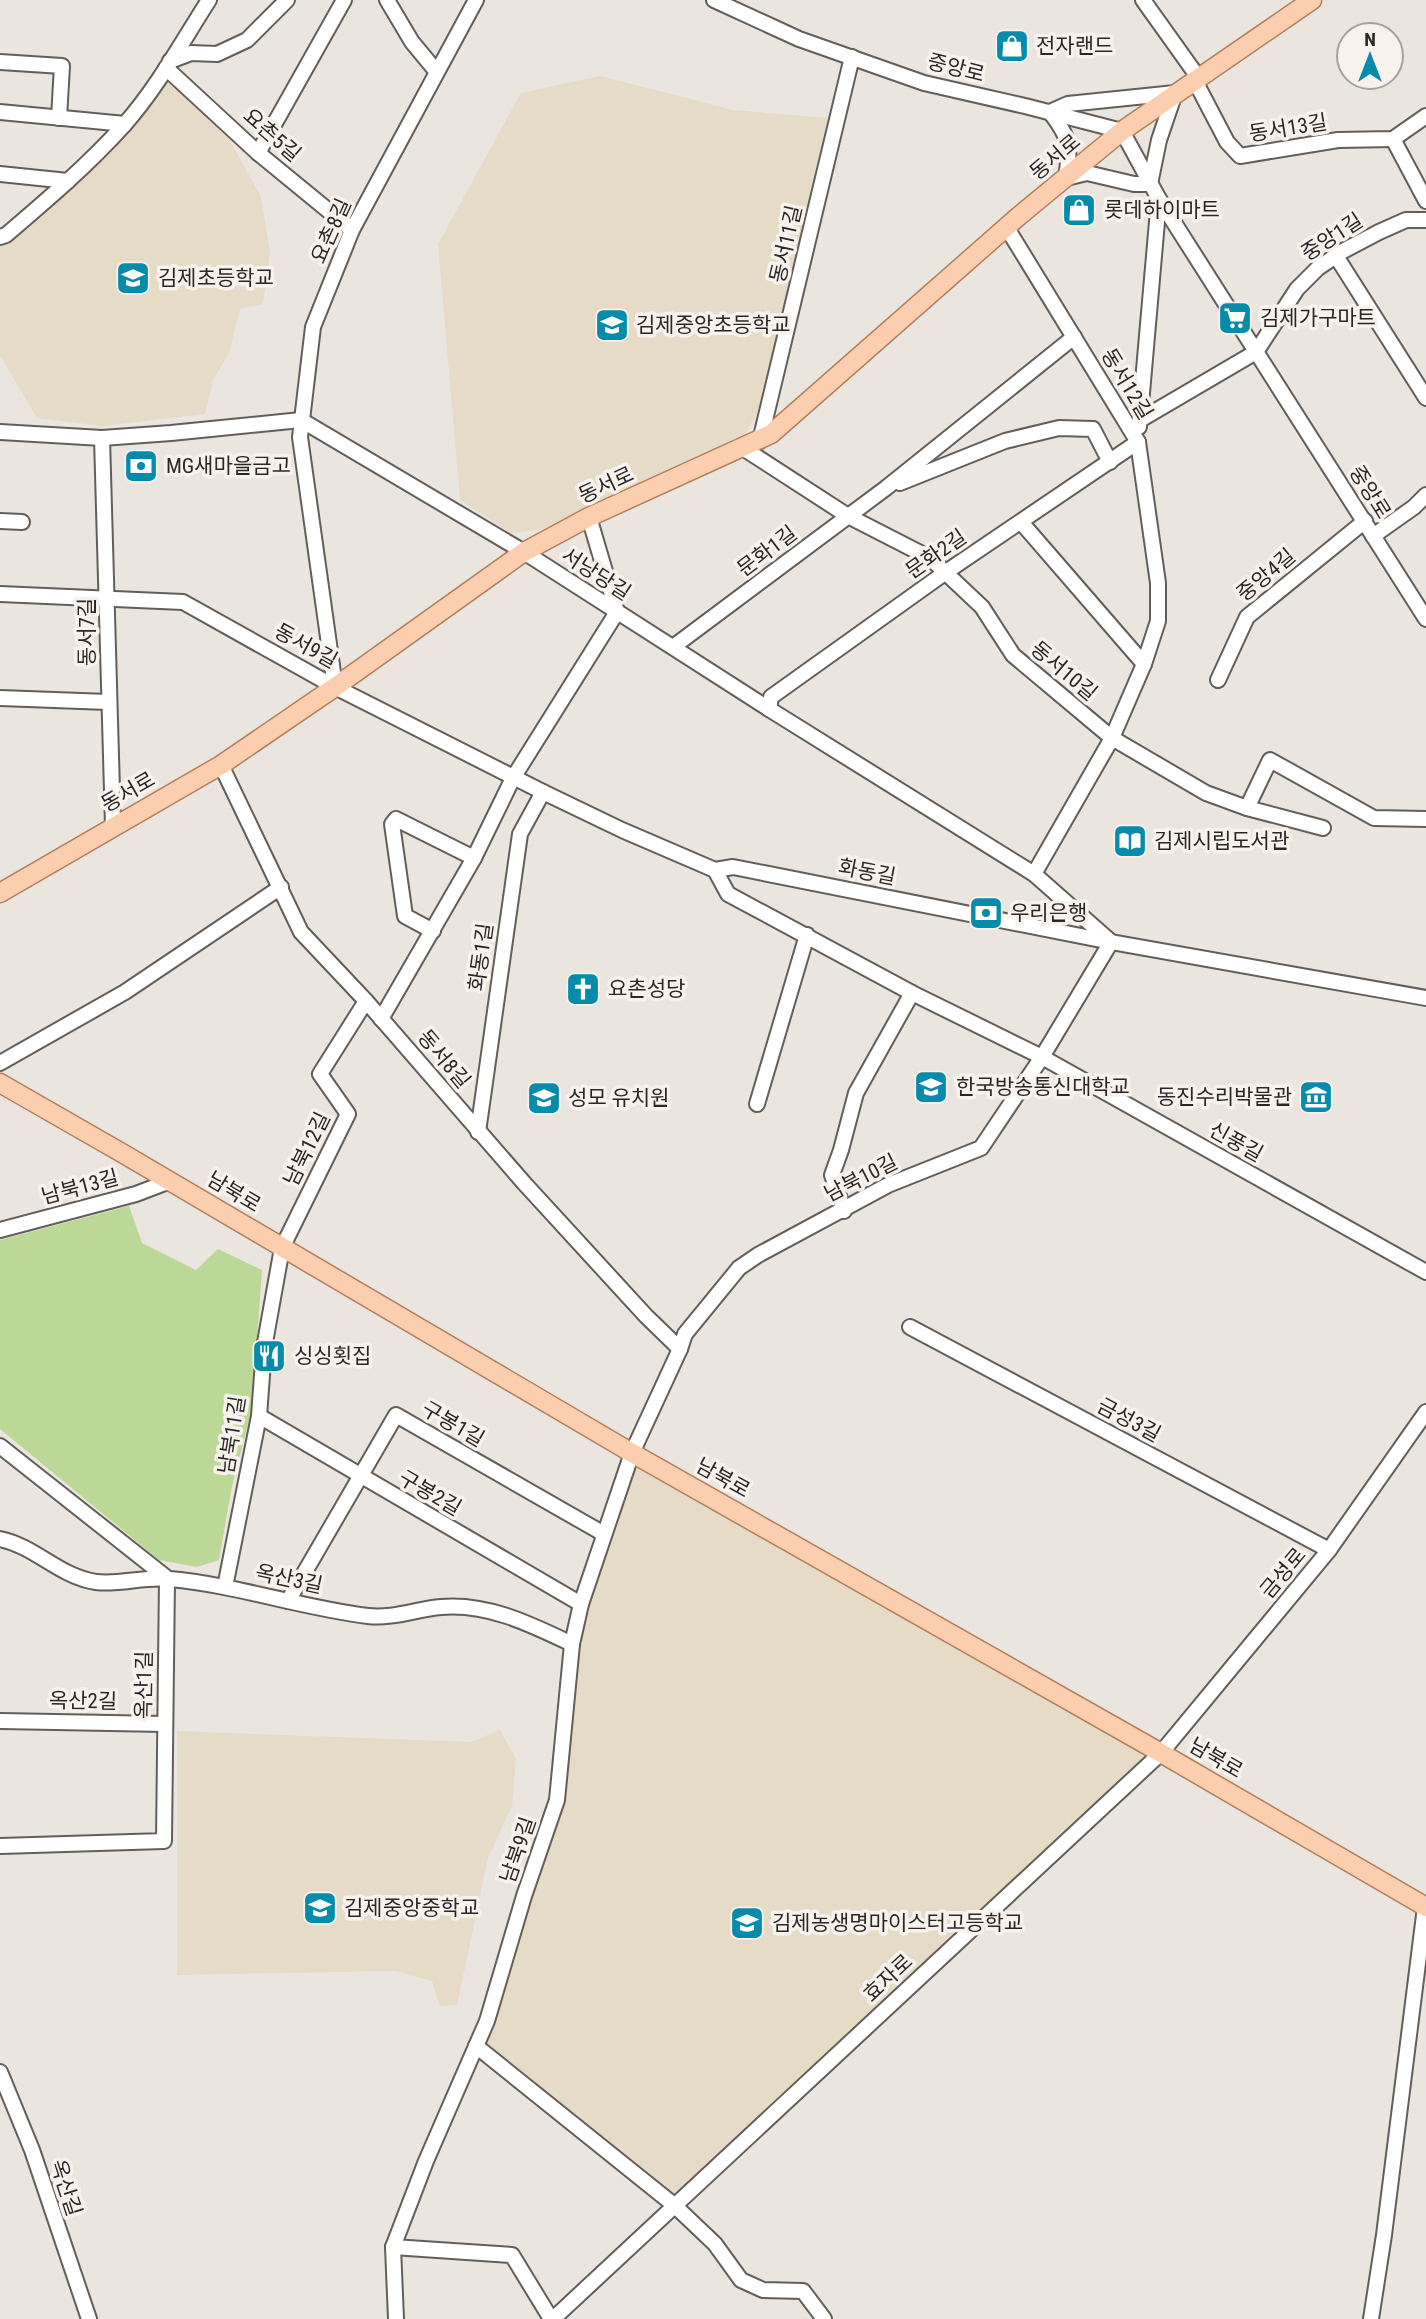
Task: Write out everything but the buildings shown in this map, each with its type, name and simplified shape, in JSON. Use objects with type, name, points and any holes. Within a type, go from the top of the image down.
[{"type":"main road","name":"동서로","points":[[0,893],[221,765],[524,552],[589,517],[771,434],[1122,131],[1312,0]]},
{"type":"main road","name":"남북로","points":[[0,1083],[632,1453],[1161,1753],[1426,1907]]},
{"type":"street","points":[[0,237],[6,235],[68,181],[125,124],[209,0]]},
{"type":"street","points":[[168,64],[191,53],[217,54],[247,40],[287,0]]},
{"type":"street","points":[[258,153],[344,0]]},
{"type":"street","points":[[387,0],[412,42],[436,71]]},
{"type":"street","name":"요촌8길","points":[[301,420],[313,327],[352,230],[476,0]]},
{"type":"street","points":[[1143,0],[1196,78]]},
{"type":"street","name":"중앙로","points":[[720,1],[799,39],[924,83],[1122,131],[1159,199],[1426,619]]},
{"type":"street","name":"동서11길","points":[[760,441],[852,57]]},
{"type":"street","points":[[0,62],[62,66],[59,118]]},
{"type":"street","name":"요촌5길","points":[[168,64],[258,153],[352,230]]},
{"type":"street","name":"동서13길","points":[[1196,78],[1227,142],[1240,156],[1338,140],[1394,139]]},
{"type":"street","points":[[1175,93],[1159,140],[1150,184],[1134,184],[1087,173],[1066,178],[1069,145],[1065,132],[1050,112],[1068,104],[1175,93]]},
{"type":"street","points":[[0,112],[125,124]]},
{"type":"street","points":[[1426,116],[1394,139],[1426,201]]},
{"type":"street","points":[[0,174],[68,181]]},
{"type":"street","points":[[1138,442],[1159,199]]},
{"type":"street","name":"중앙1길","points":[[1256,352],[1297,289],[1318,268],[1379,232],[1406,220],[1426,220]]},
{"type":"street","name":"동서12길","points":[[1007,228],[1138,442],[1158,583],[1158,621],[1144,664],[1112,738],[1034,874]]},
{"type":"street","points":[[1336,256],[1426,398]]},
{"type":"street","name":"문화1길","points":[[673,647],[886,488],[1074,337]]},
{"type":"street","points":[[1140,420],[1256,352]]},
{"type":"street","points":[[0,432],[102,438],[301,420]]},
{"type":"street","name":"서낭당길","points":[[301,420],[524,552],[1034,874],[1111,942]]},
{"type":"street","name":"동서9길","points":[[301,420],[300,437],[335,687]]},
{"type":"street","name":"문화1길","points":[[886,488],[1005,441],[1059,428],[1093,429],[1110,462]]},
{"type":"street","name":"동서7길","points":[[102,438],[113,826]]},
{"type":"street","name":"문화2길","points":[[769,709],[771,697],[946,572],[1138,442]]},
{"type":"street","name":"동서10길","points":[[743,448],[848,516],[930,558],[982,607],[1013,655],[1112,738],[1206,793],[1247,808],[1323,828]]},
{"type":"street","points":[[1373,536],[1414,507],[1426,495]]},
{"type":"street","points":[[382,1019],[474,858],[513,778],[617,612],[589,517]]},
{"type":"street","points":[[0,521],[22,522]]},
{"type":"street","name":"중앙4길","points":[[1218,680],[1247,617],[1365,521]]},
{"type":"street","points":[[1021,522],[1144,664]]},
{"type":"street","name":"동서9길","points":[[0,594],[183,602],[335,687]]},
{"type":"street","name":"화동길","points":[[335,687],[543,793],[715,870],[733,867],[1111,942],[1426,998]]},
{"type":"street","points":[[0,698],[108,702]]},
{"type":"street","points":[[1247,808],[1270,760],[1374,818],[1426,819]]},
{"type":"street","name":"동서8길","points":[[221,765],[301,932],[382,1019],[478,1132],[646,1316],[680,1349]]},
{"type":"street","name":"화동1길","points":[[478,1132],[520,834],[543,793]]},
{"type":"street","points":[[433,931],[405,916],[392,824],[396,819],[474,858]]},
{"type":"street","name":"신풍길","points":[[715,870],[728,894],[912,993],[1042,1057],[1426,1272]]},
{"type":"street","points":[[0,1063],[125,992],[281,887]]},
{"type":"street","points":[[757,1104],[807,935]]},
{"type":"street","name":"남북10길","points":[[632,1453],[685,1334],[739,1268],[758,1255],[888,1185],[981,1148],[1042,1057],[1111,942]]},
{"type":"street","points":[[844,1210],[832,1175],[856,1093],[912,993]]},
{"type":"street","name":"남북12길","points":[[282,1248],[348,1114],[320,1074],[366,1001]]},
{"type":"street","name":"남북13길","points":[[0,1230],[136,1194],[170,1181]]},
{"type":"street","name":"남북11길","points":[[225,1587],[259,1416],[264,1348],[282,1248]]},
{"type":"street","name":"금성3길","points":[[910,1327],[1329,1550]]},
{"type":"street","name":"금성로","points":[[1161,1753],[1329,1550],[1426,1412]]},
{"type":"street","name":"구봉1길","points":[[288,1601],[396,1415],[604,1534]]},
{"type":"street","name":"구봉2길","points":[[259,1416],[581,1604]]},
{"type":"street","points":[[0,1446],[167,1578]]},
{"type":"street","name":"남북9길","points":[[393,2248],[426,2161],[487,2021],[524,1896],[557,1800],[572,1644],[581,1604],[632,1453]]},
{"type":"street","name":"옥산3길","points":[[0,1539],[12,1542],[67,1573],[98,1583],[167,1578],[371,1616],[440,1607],[472,1606],[519,1619],[572,1644]]},
{"type":"street","name":"옥산1길","points":[[0,1846],[164,1841],[167,1578]]},
{"type":"street","name":"옥산2길","points":[[0,1721],[165,1724]]},
{"type":"street","name":"효자로","points":[[393,2248],[512,2255],[552,2319],[1161,1753]]},
{"type":"street","points":[[1371,2319],[1426,1907]]},
{"type":"street","points":[[476,2046],[674,2205],[715,2244],[741,2280],[763,2290],[803,2291],[824,2319]]},
{"type":"street","name":"옥산길","points":[[0,2073],[32,2150],[89,2319]]},
{"type":"street","points":[[393,2248],[396,2319]]},
{"type":"shaded area","name":"김제중앙초등학교","points":[[600,76],[733,110],[828,118],[761,406],[744,436],[540,530],[511,533],[460,500],[438,244],[521,93]]},
{"type":"shaded area","name":"김제초등학교","points":[[167,79],[223,128],[261,197],[270,252],[263,304],[240,309],[229,353],[213,380],[205,414],[102,426],[37,418],[0,355],[0,244],[29,228],[86,176]]},
{"type":"shaded area","name":"김제농생명마이스터고등학교","points":[[632,1453],[1160,1754],[674,2205],[476,2046],[557,1800],[572,1644]]},
{"type":"shaded area","name":"김제중앙중학교","points":[[500,1730],[516,1759],[512,1806],[488,1858],[457,2005],[440,2006],[432,1981],[395,1971],[177,1975],[177,1731],[471,1742]]},
{"type":"green space","points":[[129,1206],[142,1243],[196,1270],[218,1249],[262,1270],[252,1409],[232,1486],[219,1560],[197,1567],[159,1560],[0,1429],[0,1240]]},
{"type":"place","name":"전자랜드","points":[[1012,46]]},
{"type":"place","name":"롯데하이마트","points":[[1079,210]]},
{"type":"place","name":"김제초등학교","points":[[133,278]]},
{"type":"place","name":"김제가구마트","points":[[1235,318]]},
{"type":"place","name":"김제중앙초등학교","points":[[612,325]]},
{"type":"place","name":"MG새마을금고","points":[[141,466]]},
{"type":"place","name":"김제시립도서관","points":[[1130,841]]},
{"type":"place","name":"우리은행","points":[[986,913]]},
{"type":"place","name":"요촌성당","points":[[583,989]]},
{"type":"place","name":"한국방송통신대학교","points":[[931,1087]]},
{"type":"place","name":"동진수리박물관","points":[[1316,1097]]},
{"type":"place","name":"성모 유치원","points":[[544,1098]]},
{"type":"place","name":"싱싱횟집","points":[[269,1356]]},
{"type":"place","name":"김제중앙중학교","points":[[320,1908]]},
{"type":"place","name":"김제농생명마이스터고등학교","points":[[747,1923]]}]
